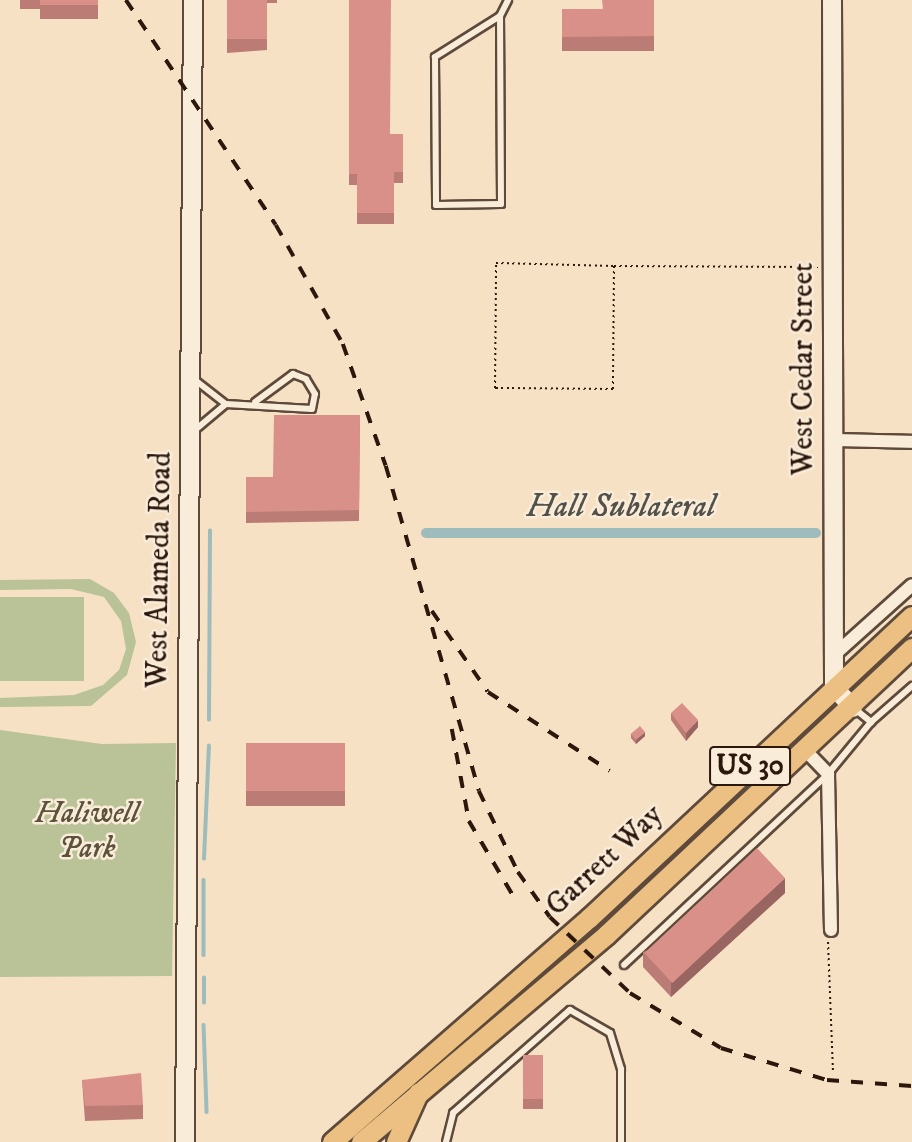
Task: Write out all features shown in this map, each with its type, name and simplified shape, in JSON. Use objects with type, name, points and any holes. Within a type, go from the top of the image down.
[{"type":"main road","name":"West Alameda Road","points":[[185,1142],[185,542],[191,434],[192,0]]},
{"type":"main road","name":"West Cedar Street","points":[[832,0],[834,687]]},
{"type":"main road","name":"Garrett Way","points":[[332,1142],[589,918],[912,616]]},
{"type":"main road","name":"Garrett Way","points":[[361,1142],[419,1090],[607,934],[853,708],[912,648]]},
{"type":"main road","points":[[834,687],[853,708]]},
{"type":"main road","points":[[397,1142],[419,1090]]},
{"type":"street","points":[[832,440],[912,442]]},
{"type":"street","points":[[833,656],[912,585]]},
{"type":"street","points":[[806,751],[828,774],[831,930]]},
{"type":"lane","points":[[500,16],[435,57],[436,205],[501,204],[500,16],[508,0]]},
{"type":"lane","points":[[191,374],[226,404]]},
{"type":"lane","points":[[191,434],[226,404],[255,402],[270,410],[312,409],[315,394],[306,379],[293,374],[255,402]]},
{"type":"lane","points":[[624,965],[828,774],[871,722],[912,686]]},
{"type":"lane","points":[[853,708],[871,722]]},
{"type":"lane","points":[[446,1142],[453,1113],[570,1010],[610,1033],[621,1069],[621,1142]]},
{"type":"path","points":[[614,266],[613,389],[495,388],[496,263],[833,267]]},
{"type":"path","points":[[831,930],[826,949],[833,1073]]},
{"type":"green space","points":[[90,579],[114,593],[129,613],[136,642],[127,675],[91,706],[0,707],[0,698],[74,695],[103,685],[119,670],[126,649],[121,621],[104,597],[71,589],[0,590],[0,580]]},
{"type":"green space","points":[[0,597],[84,597],[84,681],[0,681]]},
{"type":"green space","name":"Haliwell Park","points":[[0,730],[102,744],[176,743],[172,976],[0,977]]},
{"type":"building","points":[[40,0],[98,0],[98,5],[40,5]]},
{"type":"building","points":[[227,0],[267,0],[267,39],[227,39]]},
{"type":"building","points":[[349,0],[391,0],[390,134],[403,134],[403,172],[394,172],[394,213],[357,213],[357,174],[349,174]]},
{"type":"building","points":[[602,0],[654,0],[654,36],[562,37],[562,9],[603,9]]},
{"type":"building","points":[[274,415],[360,415],[359,510],[246,512],[246,477],[273,477]]},
{"type":"building","points":[[682,703],[698,720],[686,733],[671,713]]},
{"type":"building","points":[[640,726],[645,732],[636,740],[631,734]]},
{"type":"building","points":[[246,743],[345,743],[345,791],[246,791]]},
{"type":"building","points":[[757,848],[785,878],[672,983],[644,953]]},
{"type":"building","points":[[523,1055],[543,1055],[543,1099],[523,1099]]},
{"type":"building","points":[[141,1073],[143,1105],[85,1106],[82,1080]]},
{"type":"waterway","points":[[209,720],[210,531]]},
{"type":"waterway","name":"Hall Sublateral","points":[[426,533],[816,533]]},
{"type":"waterway","points":[[204,859],[209,746]]},
{"type":"waterway","points":[[204,880],[204,955]]},
{"type":"waterway","points":[[204,978],[204,1003]]},
{"type":"waterway","points":[[204,1025],[207,1112]]},
{"type":"railway","points":[[126,0],[276,225],[343,344],[386,466],[479,791],[518,872],[550,917],[630,993],[721,1048],[827,1080],[912,1086]]},
{"type":"railway","points":[[432,611],[488,692],[610,771]]},
{"type":"railway","points":[[452,729],[469,821],[514,897]]}]
